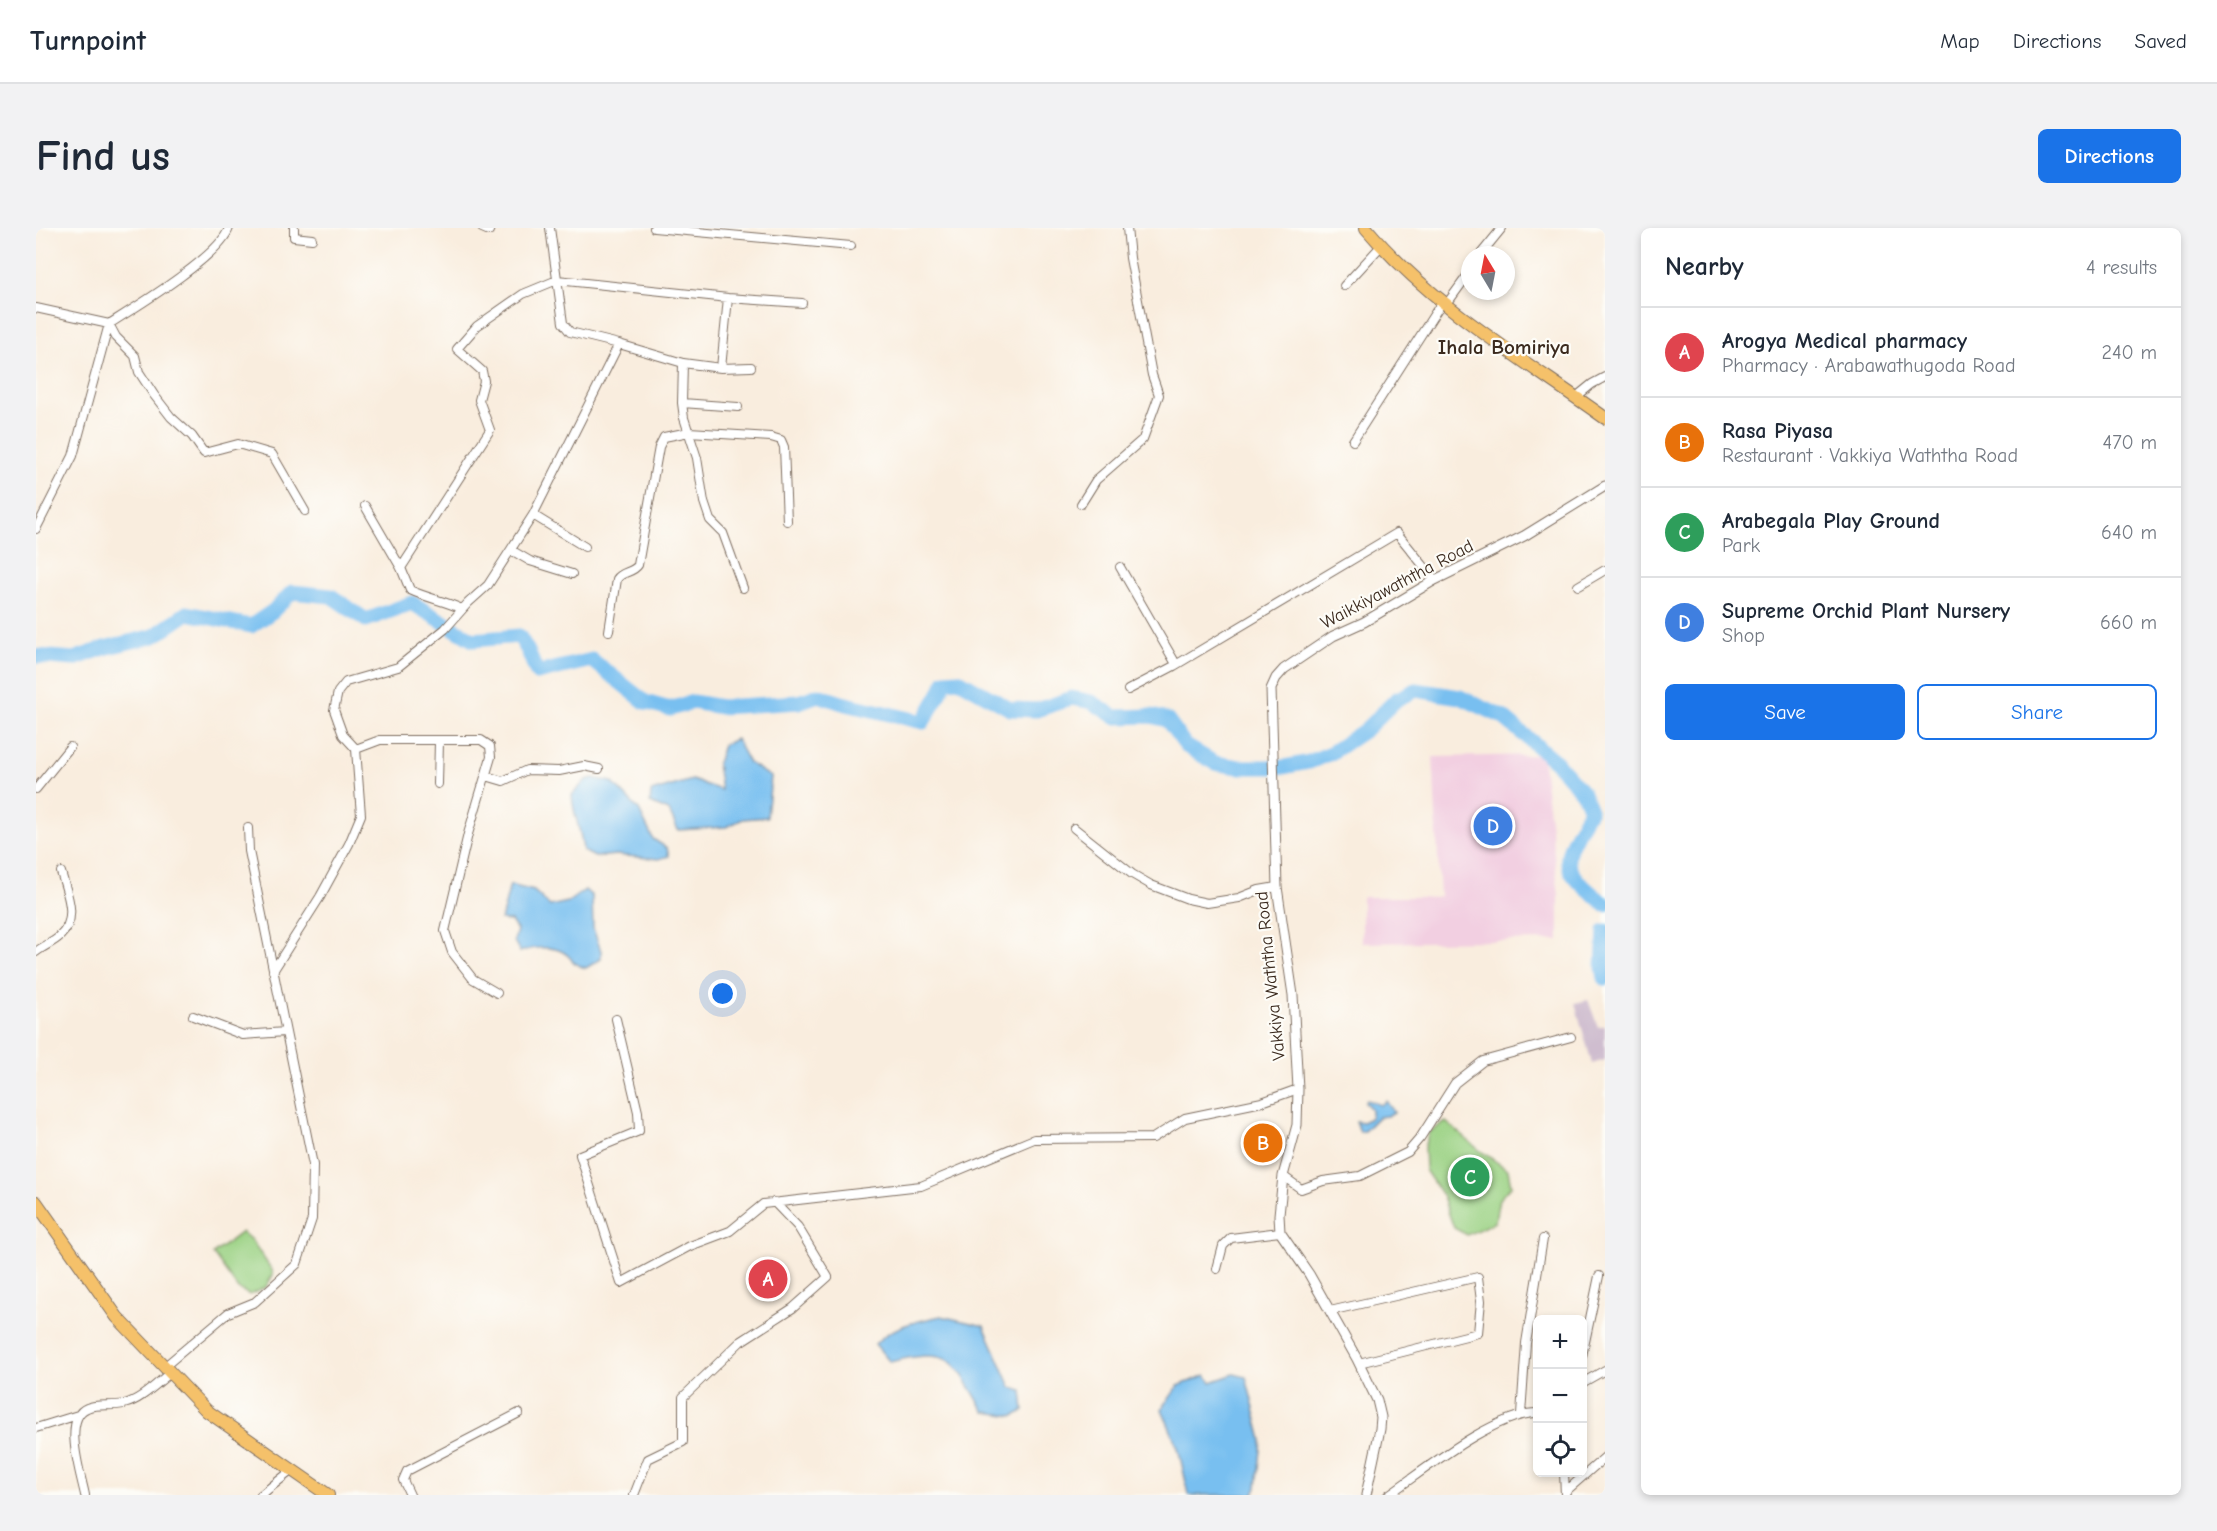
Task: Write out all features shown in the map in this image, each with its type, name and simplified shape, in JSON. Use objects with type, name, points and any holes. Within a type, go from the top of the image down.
[{"type":"main road","points":[[1366,228],[1380,246],[1411,276],[1444,303],[1605,418]]},
{"type":"main road","points":[[36,1202],[117,1317],[207,1412],[325,1494]]},
{"type":"street","points":[[36,529],[73,456],[109,324],[168,286],[222,242],[229,228]]},
{"type":"street","points":[[294,228],[294,237],[312,239]]},
{"type":"street","points":[[482,228],[489,231],[490,228]]},
{"type":"street","points":[[550,228],[563,323],[570,332],[683,363],[721,368],[751,367]]},
{"type":"street","points":[[654,228],[851,246]]},
{"type":"street","points":[[1081,504],[1096,480],[1143,439],[1159,395],[1152,375],[1130,258],[1127,228]]},
{"type":"street","points":[[1487,246],[1502,228]]},
{"type":"street","points":[[1344,286],[1380,246]]},
{"type":"street","points":[[401,568],[490,430],[479,400],[484,381],[482,371],[457,350],[477,326],[523,294],[557,280],[728,298],[802,303]]},
{"type":"street","points":[[1353,441],[1444,303],[1461,283]]},
{"type":"street","points":[[721,368],[728,298]]},
{"type":"street","points":[[36,308],[109,324],[116,337],[135,356],[139,372],[154,395],[171,417],[192,436],[204,453],[238,444],[272,454],[305,511]]},
{"type":"street","points":[[273,971],[320,897],[349,844],[361,815],[356,749],[343,735],[334,710],[338,692],[346,682],[398,667],[445,628],[488,585],[533,515],[619,344]]},
{"type":"street","points":[[683,363],[684,418],[698,458],[704,502],[710,520],[723,534],[742,588]]},
{"type":"street","points":[[1576,397],[1605,377]]},
{"type":"street","points":[[682,403],[738,407]]},
{"type":"street","points":[[609,631],[617,579],[635,570],[638,566],[650,494],[664,437],[689,432],[771,437],[781,440],[784,447],[787,521]]},
{"type":"street","name":"Waikkiyawaththa Road","points":[[1275,782],[1271,689],[1276,678],[1284,669],[1333,636],[1364,622],[1435,580],[1524,536],[1605,486]]},
{"type":"street","points":[[365,506],[401,568],[410,590],[425,597],[443,600],[462,609]]},
{"type":"street","points":[[533,515],[585,547]]},
{"type":"street","points":[[1128,690],[1397,533],[1435,580]]},
{"type":"street","points":[[511,550],[530,561],[572,574]]},
{"type":"street","points":[[1120,567],[1176,664]]},
{"type":"street","points":[[1578,586],[1605,570]]},
{"type":"street","points":[[356,749],[380,740],[481,740],[490,746],[492,752],[468,834],[445,931],[453,952],[473,979],[497,993]]},
{"type":"street","points":[[438,784],[439,741]]},
{"type":"street","points":[[36,789],[70,747]]},
{"type":"street","points":[[486,776],[503,781],[527,770],[560,771],[584,766],[599,769]]},
{"type":"street","name":"Vakkiya Waththa Road","points":[[1275,782],[1277,887],[1293,995],[1298,1089],[1297,1125],[1283,1176],[1279,1215],[1280,1232]]},
{"type":"street","points":[[86,1495],[74,1441],[74,1424],[78,1415],[84,1409],[93,1406],[124,1404],[138,1398],[228,1313],[255,1302],[297,1264],[312,1219],[313,1165],[249,851],[248,828]]},
{"type":"street","points":[[1074,828],[1132,874],[1151,885],[1188,899],[1207,903],[1239,898],[1259,890],[1277,887]]},
{"type":"street","points":[[36,952],[60,936],[70,922],[71,908],[61,872]]},
{"type":"street","points":[[193,1016],[243,1035],[285,1032]]},
{"type":"street","points":[[616,1019],[638,1112],[639,1131],[580,1155],[621,1283],[690,1246],[730,1231],[763,1204],[921,1186],[1034,1139],[1153,1138],[1185,1118],[1262,1102],[1298,1089]]},
{"type":"street","points":[[1283,1176],[1301,1189],[1323,1181],[1360,1176],[1382,1166],[1408,1152],[1420,1138],[1455,1083],[1483,1061],[1571,1037]]},
{"type":"street","points":[[634,1495],[648,1459],[683,1442],[683,1397],[740,1342],[793,1308],[828,1277],[798,1227],[774,1202]]},
{"type":"street","points":[[1217,1269],[1223,1246],[1231,1238],[1280,1232],[1309,1274],[1359,1363],[1377,1400],[1382,1417],[1366,1495]]},
{"type":"street","points":[[1521,1414],[1526,1343],[1543,1239]]},
{"type":"street","points":[[1587,1332],[1599,1276]]},
{"type":"street","points":[[1330,1311],[1478,1277],[1481,1300],[1478,1333],[1359,1363]]},
{"type":"street","points":[[1587,1380],[1605,1370]]},
{"type":"street","points":[[410,1495],[403,1480],[407,1471],[519,1413]]},
{"type":"street","points":[[1388,1495],[1492,1425],[1521,1414],[1533,1413]]},
{"type":"street","points":[[36,1428],[78,1415]]},
{"type":"street","points":[[1565,1494],[1605,1457]]},
{"type":"street","points":[[261,1495],[292,1470]]},
{"type":"street","points":[[1564,1477],[1565,1494]]},
{"type":"shaded area","points":[[1542,755],[1559,896],[1559,940],[1362,943],[1362,897],[1440,897],[1433,757]]},
{"type":"shaded area","points":[[1588,1000],[1598,1027],[1605,1025],[1605,1060],[1592,1064],[1575,1003]]},
{"type":"green space","points":[[1446,1122],[1508,1170],[1511,1186],[1499,1199],[1495,1222],[1467,1235],[1454,1228],[1442,1195],[1425,1170],[1424,1147],[1429,1132]]},
{"type":"green space","points":[[242,1232],[251,1240],[272,1270],[273,1275],[266,1287],[250,1295],[238,1289],[213,1254]]},
{"type":"water","points":[[736,739],[749,763],[771,777],[767,817],[743,819],[726,827],[678,830],[669,811],[650,803],[651,792],[692,780],[721,790],[717,764],[723,745]]},
{"type":"water","points":[[593,778],[612,782],[639,810],[653,839],[667,848],[669,856],[659,859],[616,855],[595,857],[583,851],[572,795],[586,780]]},
{"type":"water","points":[[510,885],[534,891],[550,906],[568,902],[585,890],[592,896],[593,928],[601,951],[601,959],[586,968],[577,965],[563,952],[553,949],[536,948],[520,952],[514,941],[517,930],[511,921],[501,920]]},
{"type":"water","points":[[1367,1100],[1381,1105],[1386,1101],[1394,1112],[1378,1117],[1360,1132],[1356,1121],[1363,1122],[1371,1117],[1371,1109],[1365,1102]]},
{"type":"water","points":[[941,1316],[984,1326],[1011,1387],[1022,1391],[1024,1411],[1014,1416],[985,1412],[966,1380],[950,1362],[940,1357],[928,1356],[890,1362],[875,1344],[897,1329],[914,1322]]},
{"type":"water","points":[[1234,1374],[1246,1377],[1262,1440],[1257,1487],[1253,1495],[1189,1495],[1178,1448],[1162,1409],[1178,1386],[1206,1375],[1211,1382]]},
{"type":"waterway","points":[[36,656],[74,659],[104,648],[154,636],[187,613],[251,626],[273,611],[292,592],[331,596],[366,620],[412,603],[473,640],[519,636],[537,673],[592,660],[645,702],[670,709],[693,702],[721,707],[799,702],[818,695],[923,722],[945,681],[959,680],[1010,709],[1037,710],[1072,698],[1092,702],[1115,717],[1151,716],[1167,720],[1186,746],[1215,763],[1239,767],[1284,767],[1309,762],[1331,753],[1365,730],[1397,699],[1416,690],[1460,697],[1503,717],[1556,762],[1583,793],[1590,810],[1569,852],[1568,862],[1571,871],[1577,880],[1605,904]]},
{"type":"waterway","points":[[1605,931],[1603,967],[1605,978]]},
{"type":"place","name":"Supreme Orchid Plant Nursery","points":[[1493,826]]},
{"type":"place","name":"Rasa Piyasa","points":[[1263,1143]]},
{"type":"place","name":"Arabegala Play Ground","points":[[1470,1177]]},
{"type":"place","name":"Arogya Medical pharmacy","points":[[768,1279]]},
{"type":"district","name":"Ihala Bomiriya","points":[[1504,347]]}]
